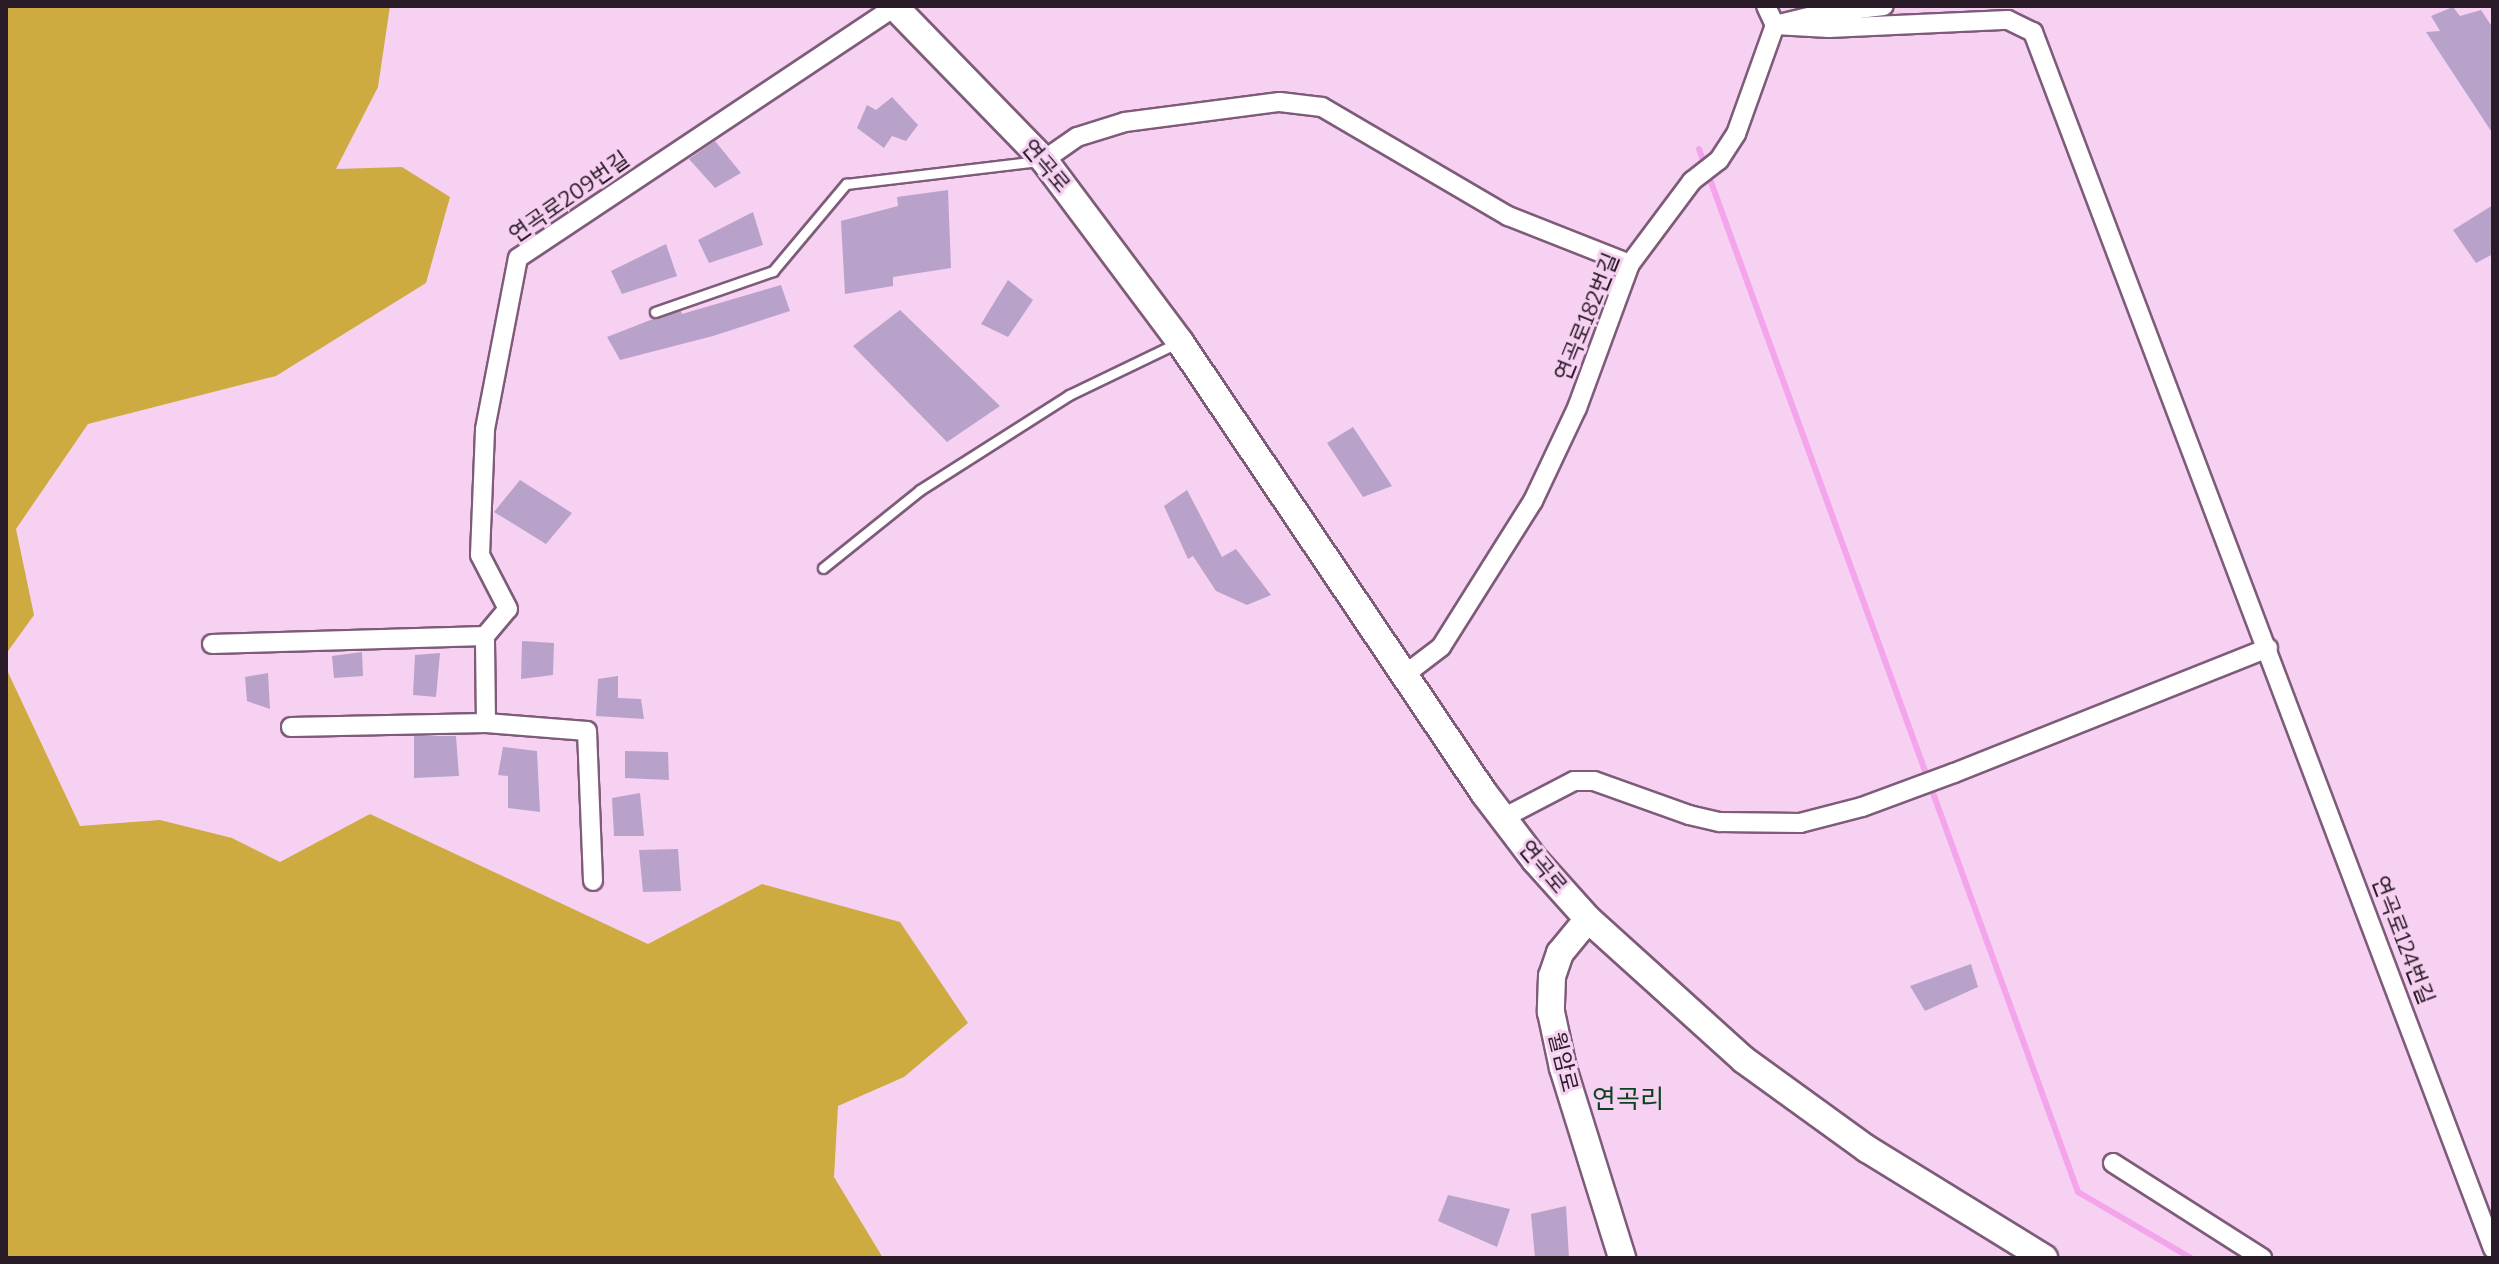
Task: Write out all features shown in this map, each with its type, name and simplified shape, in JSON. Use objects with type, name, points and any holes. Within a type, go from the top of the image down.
[{"type":"street","points":[[1766,6],[1775,25],[1825,13],[1884,6]]},
{"type":"street","name":"연곡로","points":[[894,7],[1044,160],[1180,342],[1403,676],[1503,818],[1588,919],[1744,1060],[1867,1149],[2044,1258]]},
{"type":"street","name":"연곡로209번길","points":[[485,636],[508,609],[480,555],[485,429],[518,258],[894,7]]},
{"type":"street","name":"연곡로124번길","points":[[1775,25],[1829,28],[2008,20],[2033,32],[2493,1249]]},
{"type":"street","name":"연곡로182번길","points":[[1403,676],[1441,647],[1533,501],[1577,408],[1630,264],[1692,181],[1719,160],[1736,134],[1775,25]]},
{"type":"street","points":[[1044,160],[1077,137],[1125,122],[1280,102],[1322,107],[1508,216],[1630,264]]},
{"type":"street","points":[[212,644],[485,636],[486,723]]},
{"type":"street","points":[[1503,818],[1574,781],[1594,781],[1689,815],[1720,822],[1800,823],[1862,807],[1954,773],[2268,648]]},
{"type":"street","points":[[291,727],[486,723],[587,731],[593,881]]},
{"type":"street","name":"월암로","points":[[1588,919],[1560,953],[1552,976],[1551,1012],[1563,1068],[1622,1258]]},
{"type":"street","points":[[2113,1163],[2191,1216],[2262,1258]]},
{"type":"lane","points":[[655,312],[773,271],[846,184],[1044,160]]},
{"type":"lane","points":[[823,568],[920,490],[1069,395],[1180,342]]},
{"type":"shaded area","points":[[6,6],[390,6],[378,87],[336,169],[402,167],[450,197],[426,283],[276,376],[88,424],[16,529],[34,615],[6,654]]},
{"type":"shaded area","points":[[6,668],[80,826],[160,820],[232,838],[280,862],[370,814],[648,944],[762,884],[900,922],[968,1023],[904,1077],[838,1106],[834,1177],[883,1258],[6,1258]]},
{"type":"building","points":[[2453,7],[2460,16],[2481,10],[2493,28],[2493,134],[2426,32],[2440,31],[2431,16]]},
{"type":"building","points":[[892,97],[918,125],[906,141],[892,136],[884,148],[857,128],[867,105],[876,110]]},
{"type":"building","points":[[715,141],[741,173],[715,188],[689,159]]},
{"type":"building","points":[[948,190],[951,268],[893,277],[893,286],[845,294],[841,221],[898,206],[897,197]]},
{"type":"building","points":[[2493,205],[2493,254],[2476,263],[2453,230]]},
{"type":"building","points":[[753,212],[763,245],[709,263],[698,240]]},
{"type":"building","points":[[666,244],[677,276],[622,294],[611,271]]},
{"type":"building","points":[[1008,280],[1033,300],[1008,337],[981,324]]},
{"type":"building","points":[[781,285],[790,311],[713,336],[620,360],[607,337],[653,319],[681,311],[682,314]]},
{"type":"building","points":[[900,310],[1000,406],[947,442],[853,346]]},
{"type":"building","points":[[1353,427],[1392,486],[1363,497],[1327,443]]},
{"type":"building","points":[[520,480],[572,513],[546,544],[494,512]]},
{"type":"building","points":[[1187,490],[1222,557],[1236,549],[1271,595],[1247,605],[1216,591],[1193,556],[1188,559],[1164,506]]},
{"type":"building","points":[[522,641],[554,643],[553,675],[521,679]]},
{"type":"building","points":[[362,652],[363,676],[334,678],[332,656]]},
{"type":"building","points":[[440,653],[436,697],[413,695],[415,655]]},
{"type":"building","points":[[268,673],[270,709],[247,701],[245,677]]},
{"type":"building","points":[[618,676],[618,698],[641,699],[644,719],[596,716],[598,679]]},
{"type":"building","points":[[414,736],[456,736],[459,776],[414,778]]},
{"type":"building","points":[[503,747],[537,751],[540,812],[508,808],[508,776],[498,775]]},
{"type":"building","points":[[625,751],[668,752],[669,780],[625,778]]},
{"type":"building","points":[[640,793],[644,836],[614,836],[612,798]]},
{"type":"building","points":[[678,849],[681,891],[643,892],[639,850]]},
{"type":"building","points":[[1971,964],[1978,987],[1925,1011],[1910,986]]},
{"type":"building","points":[[1448,1195],[1510,1209],[1497,1247],[1438,1221]]},
{"type":"building","points":[[1566,1206],[1569,1258],[1535,1258],[1531,1214]]},
{"type":"waterway","points":[[1699,149],[2078,1192],[2191,1258]]},
{"type":"district","name":"연곡리","points":[[1628,1100]]}]
